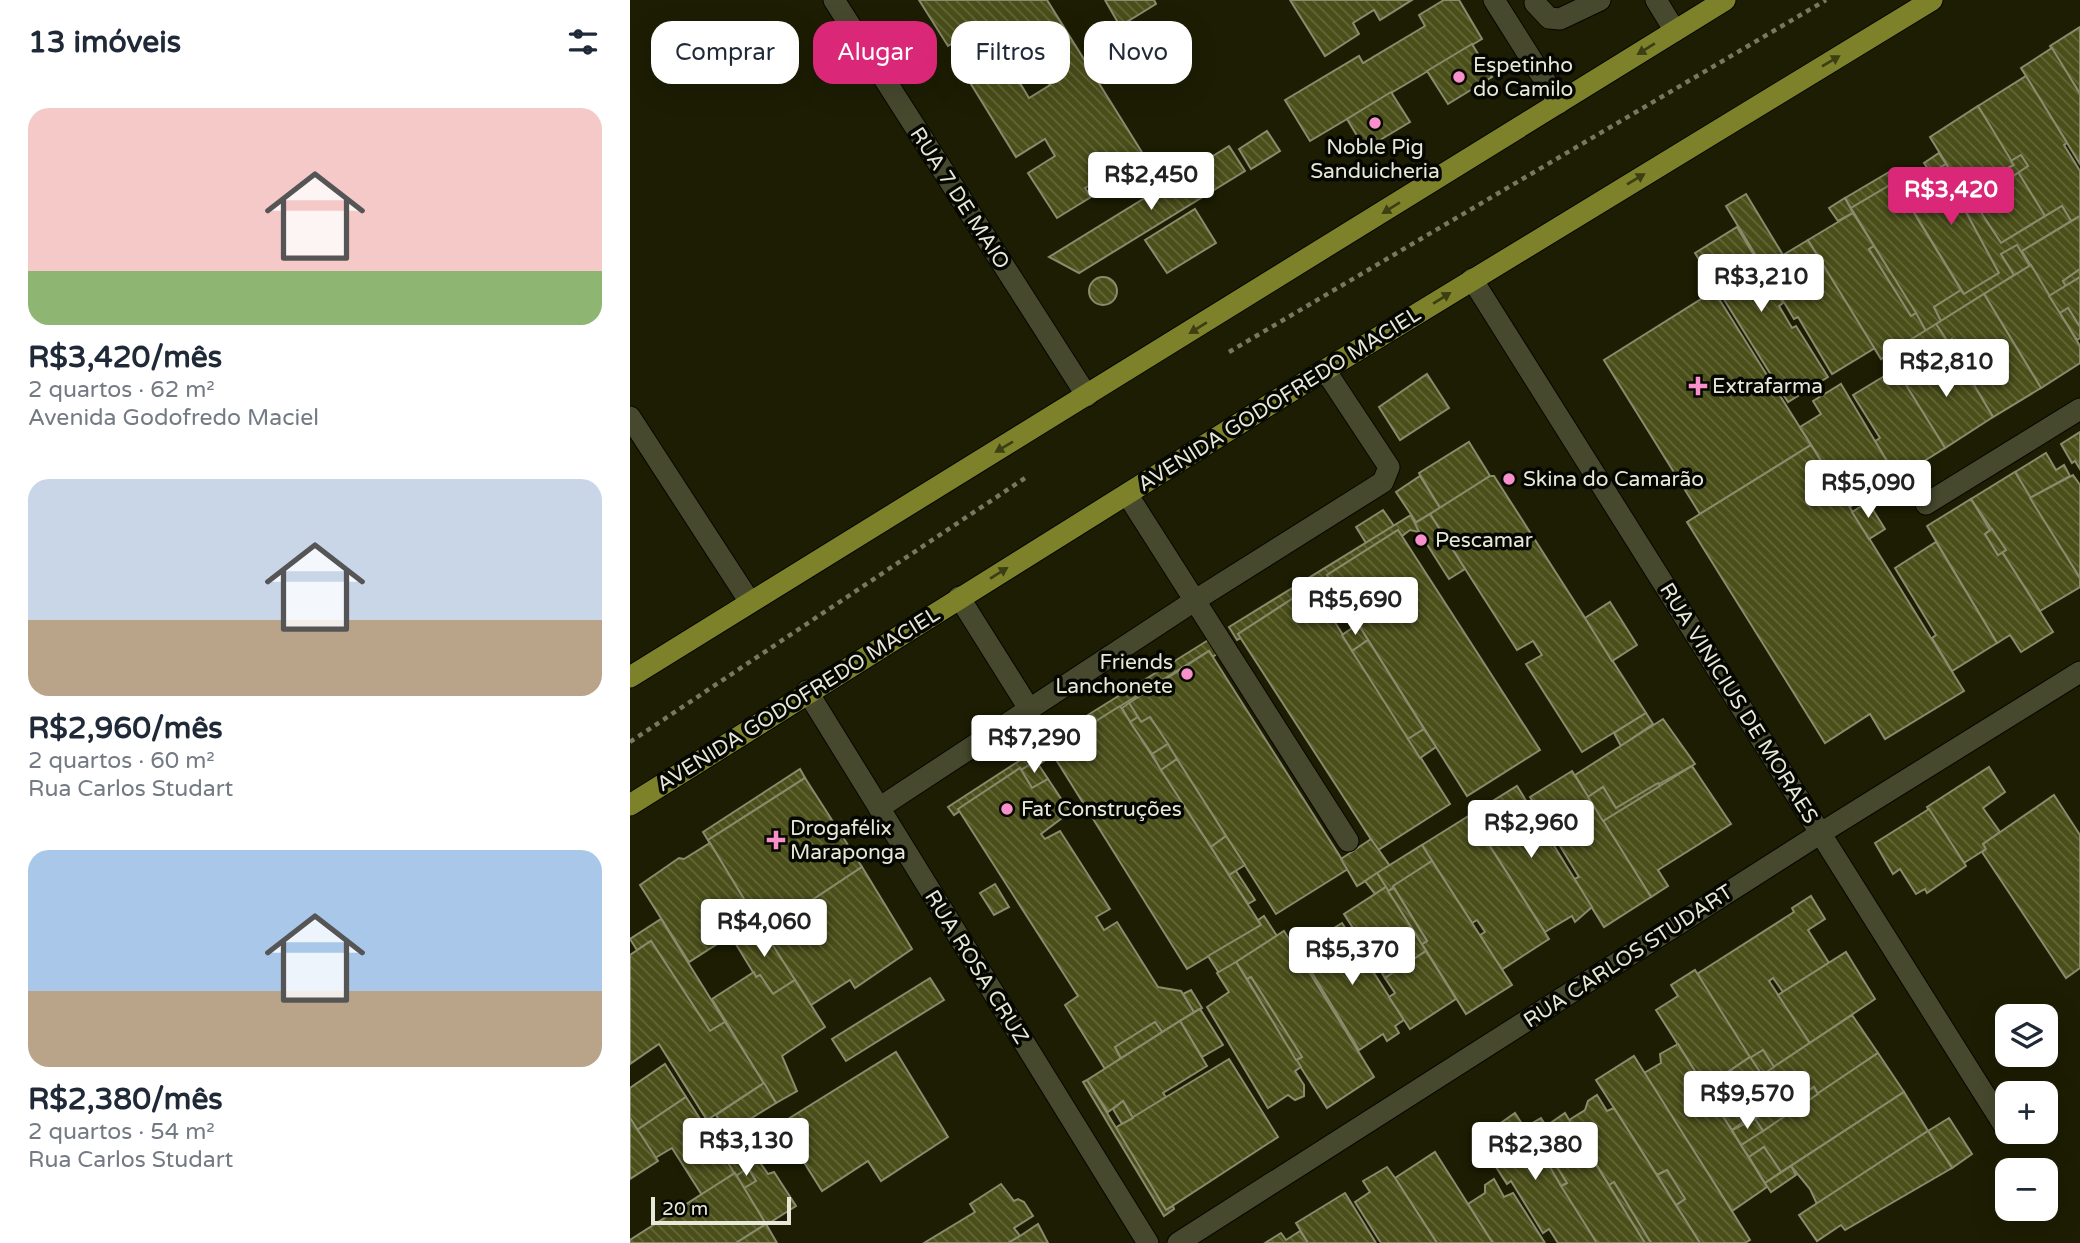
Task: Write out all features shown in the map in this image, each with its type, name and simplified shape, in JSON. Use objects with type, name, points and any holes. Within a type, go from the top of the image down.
[{"type":"main road","points":[[630,677],[1725,0]]},
{"type":"main road","name":"AVENIDA GODOFREDO MACIEL","points":[[630,805],[807,691],[1472,279],[1932,0]]},
{"type":"street","name":"RUA 7 DE MAIO","points":[[834,0],[1087,396]]},
{"type":"street","points":[[1494,0],[1559,103]]},
{"type":"street","points":[[1506,19],[1534,1],[1549,18],[1560,19],[1600,0]]},
{"type":"street","points":[[1656,0],[1675,31]]},
{"type":"street","name":"RUA VINICIUS DE MORAES","points":[[1472,279],[1995,1110]]},
{"type":"street","points":[[879,808],[1194,601],[1383,482],[1389,467],[1325,370]]},
{"type":"street","points":[[1926,505],[2080,409]]},
{"type":"street","points":[[630,416],[750,602]]},
{"type":"street","points":[[1127,494],[1348,841]]},
{"type":"street","points":[[959,597],[1030,710]]},
{"type":"street","name":"RUA CARLOS STUDART","points":[[1178,1243],[1821,833],[2080,672]]},
{"type":"street","name":"RUA ROSA CRUZ","points":[[807,691],[1148,1243]]},
{"type":"path","points":[[1219,358],[1826,0]]},
{"type":"path","points":[[630,742],[1032,474]]},
{"type":"building","points":[[919,0],[1047,0],[1060,21],[951,21],[951,44],[948,46],[937,29],[937,21],[932,21]]},
{"type":"building","points":[[1105,0],[1154,0],[1156,4],[1128,21],[1117,21]]},
{"type":"building","points":[[1290,0],[1412,0],[1380,20],[1374,10],[1353,23],[1359,34],[1325,56]]},
{"type":"building","points":[[1444,0],[1459,0],[1482,39],[1310,141],[1285,100],[1359,56],[1363,63],[1425,26],[1419,15]]},
{"type":"building","points":[[2080,27],[2080,94],[2050,46]]},
{"type":"building","points":[[1070,37],[1084,59],[1084,84],[1099,84],[1148,162],[1112,185],[1106,176],[1085,188],[1091,197],[1057,218],[1028,173],[1055,156],[1045,139],[1016,157],[971,84],[1021,84],[1029,98],[1049,84],[1070,84]]},
{"type":"building","points":[[1472,44],[1492,77],[1448,104],[1427,71]]},
{"type":"building","points":[[2052,48],[2080,94],[2080,164],[2021,68]]},
{"type":"building","points":[[2026,76],[2067,143],[2064,145],[2080,171],[2080,216],[2071,221],[2062,206],[2045,216],[2018,172],[2028,166],[2021,155],[2011,161],[1978,106]]},
{"type":"building","points":[[1391,92],[1410,122],[1365,149],[1347,119]]},
{"type":"building","points":[[1978,106],[2014,165],[2008,168],[2013,176],[2018,172],[2045,216],[2001,243],[1974,202],[1971,204],[1930,137]]},
{"type":"building","points":[[1267,131],[1280,151],[1251,169],[1239,149]]},
{"type":"building","points":[[1229,146],[1245,171],[1079,273],[1049,257]]},
{"type":"building","points":[[1939,153],[1946,164],[1931,173],[1924,163]]},
{"type":"building","points":[[2021,155],[2028,166],[2013,176],[2008,168],[2014,165],[2011,161]]},
{"type":"building","points":[[1946,164],[1973,208],[1966,212],[1999,273],[1964,294],[1901,191]]},
{"type":"building","points":[[1889,172],[1895,182],[1851,208],[1845,198]]},
{"type":"building","points":[[1895,182],[1961,290],[1934,307],[1941,321],[1926,331],[1851,208]]},
{"type":"building","points":[[1746,194],[1783,255],[1808,240],[1875,348],[1832,374],[1798,317],[1794,319],[1726,206]]},
{"type":"building","points":[[1845,198],[1853,213],[1838,221],[1829,208]]},
{"type":"building","points":[[1974,202],[2001,243],[2062,206],[2071,221],[2022,251],[2030,266],[2017,245],[2001,254],[2014,275],[1941,321],[1934,307],[1961,290],[1964,294],[1999,273],[1966,212],[1973,208],[1971,204]]},
{"type":"building","points":[[1195,209],[1216,243],[1167,273],[1145,240]]},
{"type":"building","points":[[1853,213],[1874,246],[1869,249],[1911,316],[1916,313],[1926,331],[1881,359],[1808,240]]},
{"type":"building","points":[[2080,216],[2080,269],[2063,281],[2066,286],[2049,296],[2022,251]]},
{"type":"building","points":[[1737,227],[1783,303],[1779,306],[1792,328],[1796,326],[1828,377],[1788,402],[1695,253]]},
{"type":"building","points":[[2017,245],[2030,266],[2014,275],[2001,254]]},
{"type":"building","points":[[1874,246],[1916,313],[1911,316],[1869,249]]},
{"type":"building","points":[[2031,265],[2080,346],[2080,363],[2041,388],[1984,294]]},
{"type":"building","points":[[2080,269],[2080,277],[2066,286],[2063,281]]},
{"type":"building","points":[[1103,277],[1113,281],[1117,291],[1113,301],[1103,305],[1093,301],[1089,291],[1093,281]]},
{"type":"building","points":[[2080,277],[2080,327],[2068,308],[2060,313],[2049,296]]},
{"type":"building","points":[[1714,291],[1811,445],[1700,514],[1604,360]]},
{"type":"building","points":[[1984,294],[2041,388],[1993,417],[1971,380],[1975,377],[1952,339],[1948,342],[1936,324]]},
{"type":"building","points":[[2068,308],[2080,327],[2080,338],[2077,340],[2060,313]]},
{"type":"building","points":[[1936,324],[1950,345],[1902,375],[1889,353]]},
{"type":"building","points":[[1952,339],[1975,377],[1966,383],[1960,379],[1943,350]]},
{"type":"building","points":[[1943,350],[1960,379],[1966,383],[1971,380],[1993,417],[1945,448],[1887,355],[1902,375]]},
{"type":"building","points":[[1896,369],[1945,448],[1897,478],[1875,441],[1880,438],[1853,395]]},
{"type":"building","points":[[1427,374],[1449,408],[1400,440],[1379,407]]},
{"type":"building","points":[[1841,384],[1897,478],[1850,507],[1800,427],[1821,414],[1813,401]]},
{"type":"building","points":[[2080,432],[2080,469],[2075,461],[2072,463],[2061,444]]},
{"type":"building","points":[[1469,442],[1490,476],[1440,508],[1419,473]]},
{"type":"building","points":[[1811,445],[1964,691],[1885,739],[1870,714],[1825,743],[1687,522]]},
{"type":"building","points":[[2046,453],[2056,470],[2064,465],[2070,476],[2030,498],[2015,472]]},
{"type":"building","points":[[2015,472],[2080,578],[2080,587],[2040,611],[2002,552],[2006,550],[1971,499]]},
{"type":"building","points":[[2073,475],[2080,485],[2080,578],[2030,498]]},
{"type":"building","points":[[1420,476],[1440,508],[1416,522],[1396,492]]},
{"type":"building","points":[[1494,476],[1646,713],[1582,752],[1526,664],[1542,655],[1533,641],[1517,650],[1430,514]]},
{"type":"building","points":[[1971,499],[1990,530],[1985,534],[1998,555],[2002,552],[2053,632],[2021,652],[2010,635],[1997,643],[1927,526]]},
{"type":"building","points":[[1868,502],[1885,529],[1869,539],[1852,512]]},
{"type":"building","points":[[1383,510],[1394,526],[1366,543],[1356,527]]},
{"type":"building","points":[[1430,514],[1465,569],[1449,579],[1414,524]]},
{"type":"building","points":[[1411,515],[1419,532],[1410,530],[1402,536],[1398,530],[1327,575],[1334,585],[1318,595],[1312,586],[1238,634],[1241,638],[1237,640],[1229,627]]},
{"type":"building","points":[[1992,529],[2006,550],[1998,555],[1985,534]]},
{"type":"building","points":[[1398,530],[1540,750],[1467,796],[1327,575]]},
{"type":"building","points":[[1936,542],[1997,643],[1952,671],[1932,638],[1936,635],[1895,568]]},
{"type":"building","points":[[1312,586],[1450,804],[1378,850],[1238,634]]},
{"type":"building","points":[[1610,602],[1637,645],[1612,661],[1585,618]]},
{"type":"building","points":[[1358,624],[1368,640],[1352,651],[1342,635]]},
{"type":"building","points":[[1210,639],[1219,653],[1212,657],[1209,651],[1050,750],[1053,755],[1038,765],[1036,761],[1021,770],[1020,768],[954,815],[948,807],[1039,748],[1038,746]]},
{"type":"building","points":[[1368,640],[1424,729],[1408,739],[1352,651]]},
{"type":"building","points":[[1209,651],[1348,869],[1276,914],[1150,717],[1141,722],[1129,703]]},
{"type":"building","points":[[1129,703],[1138,717],[1130,722],[1122,708]]},
{"type":"building","points":[[1120,706],[1261,925],[1187,969],[1050,750]]},
{"type":"building","points":[[1646,713],[1653,724],[1621,746],[1614,733]]},
{"type":"building","points":[[1138,717],[1141,722],[1150,717],[1168,744],[1152,754],[1130,722]]},
{"type":"building","points":[[1663,719],[1695,764],[1616,808],[1603,787],[1588,797],[1575,775]]},
{"type":"building","points":[[1424,729],[1436,747],[1420,758],[1408,739]]},
{"type":"building","points":[[1168,744],[1177,759],[1161,770],[1152,754]]},
{"type":"building","points":[[1177,759],[1226,836],[1211,847],[1161,770]]},
{"type":"building","points":[[1036,761],[1048,779],[1032,788],[1021,770]]},
{"type":"building","points":[[1692,766],[1731,824],[1658,870],[1668,886],[1651,897],[1603,821]]},
{"type":"building","points":[[1989,767],[2005,792],[1983,808],[2000,832],[1983,844],[1986,849],[1964,863],[1927,807]]},
{"type":"building","points":[[1020,768],[1032,788],[1048,779],[1070,812],[1041,834],[1045,839],[1060,831],[1110,909],[1096,917],[1104,930],[1117,922],[1158,987],[1181,991],[1194,1012],[1162,1032],[1155,1022],[1115,1047],[1121,1058],[1105,1069],[1065,1005],[1078,996],[958,809]]},
{"type":"building","points":[[800,769],[805,778],[708,840],[703,832]]},
{"type":"building","points":[[1572,771],[1651,897],[1604,927],[1574,879],[1579,877],[1530,797]]},
{"type":"building","points":[[805,778],[862,867],[764,932],[708,840]]},
{"type":"building","points":[[1658,783],[1660,786],[1603,821],[1588,797],[1603,787],[1616,808]]},
{"type":"building","points":[[1517,786],[1592,907],[1575,922],[1572,916],[1545,932],[1470,815]]},
{"type":"building","points":[[2054,795],[2080,835],[2080,968],[2066,978],[1982,852],[1986,849],[1983,844]]},
{"type":"building","points":[[1929,809],[1966,866],[1927,893],[1925,889],[1916,894],[1900,869],[1893,874],[1875,843]]},
{"type":"building","points":[[1470,815],[1549,939],[1501,970],[1480,935],[1485,932],[1477,920],[1472,923],[1422,845]]},
{"type":"building","points":[[1226,836],[1245,865],[1229,875],[1211,847]]},
{"type":"building","points":[[1371,839],[1390,866],[1357,886],[1341,859]]},
{"type":"building","points":[[710,843],[756,919],[689,962],[640,885],[679,858],[684,859]]},
{"type":"building","points":[[1422,845],[1432,861],[1388,891],[1377,873]]},
{"type":"building","points":[[1432,861],[1512,985],[1466,1014],[1422,944],[1427,941],[1393,886]]},
{"type":"building","points":[[862,867],[912,949],[855,988],[850,980],[811,1005],[764,932]]},
{"type":"building","points":[[1236,871],[1255,900],[1248,904],[1229,875]]},
{"type":"building","points":[[1377,873],[1386,887],[1375,894],[1365,881]]},
{"type":"building","points":[[995,884],[1009,907],[994,915],[980,893]]},
{"type":"building","points":[[1386,887],[1426,951],[1385,978],[1344,914]]},
{"type":"building","points":[[1394,888],[1427,941],[1422,944],[1388,891]]},
{"type":"building","points":[[1811,896],[1825,919],[1808,930],[1829,963],[1783,992],[1773,978],[1769,981],[1810,1043],[1774,1067],[1763,1050],[1750,1058],[1697,974],[1794,912],[1792,908]]},
{"type":"building","points":[[1264,916],[1277,936],[1219,973],[1208,956],[1261,925],[1258,920]]},
{"type":"building","points":[[661,919],[725,1022],[710,1031],[651,941],[637,950],[630,939]]},
{"type":"building","points":[[1342,923],[1404,1020],[1395,1026],[1399,1033],[1387,1041],[1383,1034],[1359,1050],[1298,950]]},
{"type":"building","points":[[759,924],[795,980],[773,994],[760,975],[756,977],[734,941]]},
{"type":"building","points":[[1284,931],[1374,1077],[1327,1108],[1296,1060],[1302,1057],[1251,977],[1247,979],[1236,962]]},
{"type":"building","points":[[651,941],[710,1031],[725,1022],[764,1083],[707,1120],[659,1044],[630,1064],[630,955]]},
{"type":"building","points":[[1426,951],[1456,999],[1410,1029],[1389,997],[1395,993],[1385,978]]},
{"type":"building","points":[[1846,952],[1875,999],[1810,1043],[1778,995]]},
{"type":"building","points":[[1236,962],[1301,1067],[1295,1071],[1304,1085],[1304,1096],[1295,1100],[1288,1095],[1268,1108],[1207,1007],[1229,992],[1217,973]]},
{"type":"building","points":[[1695,970],[1750,1057],[1705,1087],[1656,1010],[1678,996],[1671,985]]},
{"type":"building","points":[[754,972],[756,977],[760,975],[773,994],[795,980],[825,1027],[782,1056],[797,1091],[776,1103],[712,999]]},
{"type":"building","points":[[1251,977],[1302,1057],[1296,1060],[1247,979]]},
{"type":"building","points":[[930,978],[944,1000],[846,1061],[832,1039]]},
{"type":"building","points":[[1191,990],[1202,1008],[1194,1012],[1183,994]]},
{"type":"building","points":[[1200,1009],[1223,1045],[1202,1057],[1180,1021]]},
{"type":"building","points":[[1852,1015],[1878,1053],[1818,1094],[1814,1087],[1773,1114],[1770,1109],[1748,1123],[1734,1103],[1721,1113],[1716,1105]]},
{"type":"building","points":[[1180,1021],[1207,1066],[1163,1093],[1166,1097],[1133,1118],[1123,1101],[1108,1112],[1087,1080]]},
{"type":"building","points":[[1155,1022],[1162,1032],[1121,1058],[1115,1047]]},
{"type":"building","points":[[1678,1044],[1767,1187],[1732,1211],[1644,1073],[1661,1063],[1660,1054]]},
{"type":"building","points":[[1763,1050],[1774,1067],[1762,1075],[1750,1058]]},
{"type":"building","points":[[896,1052],[948,1137],[881,1181],[868,1161],[822,1191],[780,1124]]},
{"type":"building","points":[[1878,1053],[1904,1092],[1781,1172],[1764,1147],[1749,1157],[1741,1145]]},
{"type":"building","points":[[1634,1056],[1750,1240],[1745,1243],[1700,1243],[1676,1205],[1685,1199],[1667,1170],[1657,1175],[1596,1080]]},
{"type":"building","points":[[1750,1057],[1762,1075],[1742,1089],[1731,1070]]},
{"type":"building","points":[[1229,1059],[1278,1137],[1166,1210],[1115,1128]]},
{"type":"building","points":[[665,1064],[686,1097],[637,1130],[630,1118],[630,1088]]},
{"type":"building","points":[[1731,1070],[1742,1089],[1716,1105],[1705,1087]]},
{"type":"building","points":[[1087,1080],[1166,1210],[1173,1206],[1174,1209],[1164,1216],[1083,1082]]},
{"type":"building","points":[[764,1083],[776,1103],[727,1133],[716,1115]]},
{"type":"building","points":[[1814,1087],[1818,1094],[1763,1131],[1755,1119],[1770,1109],[1773,1114]]},
{"type":"building","points":[[1904,1092],[1928,1131],[1817,1204],[1810,1189],[1791,1166]]},
{"type":"building","points":[[1597,1095],[1607,1111],[1614,1108],[1700,1243],[1651,1243],[1614,1182],[1609,1185],[1569,1120],[1585,1110],[1588,1101]]},
{"type":"building","points":[[686,1097],[735,1173],[702,1195],[672,1148],[655,1158],[637,1130]]},
{"type":"building","points":[[1123,1101],[1133,1118],[1122,1124],[1113,1109]]},
{"type":"building","points":[[1734,1103],[1746,1120],[1732,1130],[1721,1113]]},
{"type":"building","points":[[1515,1113],[1597,1243],[1558,1243],[1549,1229],[1543,1233],[1511,1181],[1507,1184],[1478,1139]]},
{"type":"building","points":[[1565,1113],[1584,1145],[1579,1149],[1590,1166],[1595,1163],[1645,1243],[1597,1243],[1561,1186],[1567,1183],[1555,1164],[1550,1167],[1524,1128],[1541,1118],[1546,1126]]},
{"type":"building","points":[[630,1118],[658,1161],[630,1179]]},
{"type":"building","points":[[1949,1118],[1972,1154],[1952,1168],[1928,1131]]},
{"type":"building","points":[[1755,1119],[1763,1131],[1741,1145],[1732,1130]]},
{"type":"building","points":[[737,1126],[759,1161],[736,1176],[715,1141]]},
{"type":"building","points":[[1928,1131],[1952,1168],[1845,1230],[1841,1225],[1817,1241],[1799,1215]]},
{"type":"building","points":[[1764,1147],[1781,1172],[1765,1183],[1749,1157]]},
{"type":"building","points":[[1435,1152],[1493,1243],[1437,1243],[1395,1178]]},
{"type":"building","points":[[759,1161],[768,1174],[774,1172],[796,1206],[766,1225],[744,1188],[756,1181],[748,1168]]},
{"type":"building","points":[[1555,1164],[1567,1183],[1561,1186],[1550,1167]]},
{"type":"building","points":[[1791,1166],[1796,1175],[1771,1192],[1765,1183]]},
{"type":"building","points":[[1387,1167],[1437,1243],[1381,1243],[1355,1202],[1370,1192],[1363,1181]]},
{"type":"building","points":[[748,1168],[756,1181],[744,1188],[736,1176]]},
{"type":"building","points":[[1667,1170],[1685,1199],[1676,1205],[1657,1175]]},
{"type":"building","points":[[735,1173],[766,1224],[736,1243],[630,1243],[630,1240]]},
{"type":"building","points":[[1494,1179],[1504,1197],[1513,1193],[1545,1243],[1493,1243],[1468,1204],[1485,1193],[1485,1185]]},
{"type":"building","points":[[1614,1182],[1651,1243],[1645,1243],[1609,1185]]},
{"type":"building","points":[[1001,1184],[1014,1201],[1018,1199],[1024,1202],[1033,1216],[1014,1228],[1020,1236],[1008,1243],[924,1243],[975,1212],[970,1204]]},
{"type":"building","points":[[1345,1193],[1376,1243],[1308,1243],[1296,1223]]},
{"type":"building","points":[[766,1224],[777,1243],[736,1243]]},
{"type":"building","points":[[1038,1224],[1048,1243],[1008,1243],[1020,1236]]},
{"type":"building","points":[[1300,1231],[1308,1243],[1265,1243],[1281,1233],[1286,1240]]},
{"type":"place","name":"Espetinho do Camilo","points":[[1459,77]]},
{"type":"place","name":"Noble Pig Sanduicheria","points":[[1375,123]]},
{"type":"place","name":"Extrafarma","points":[[1698,386]]},
{"type":"place","name":"Skina do Camarão","points":[[1509,479]]},
{"type":"place","name":"Pescamar","points":[[1421,540]]},
{"type":"place","name":"Friends Lanchonete","points":[[1187,674]]},
{"type":"place","name":"Fat Construções","points":[[1007,809]]},
{"type":"place","name":"Drogafélix Maraponga","points":[[776,840]]}]
